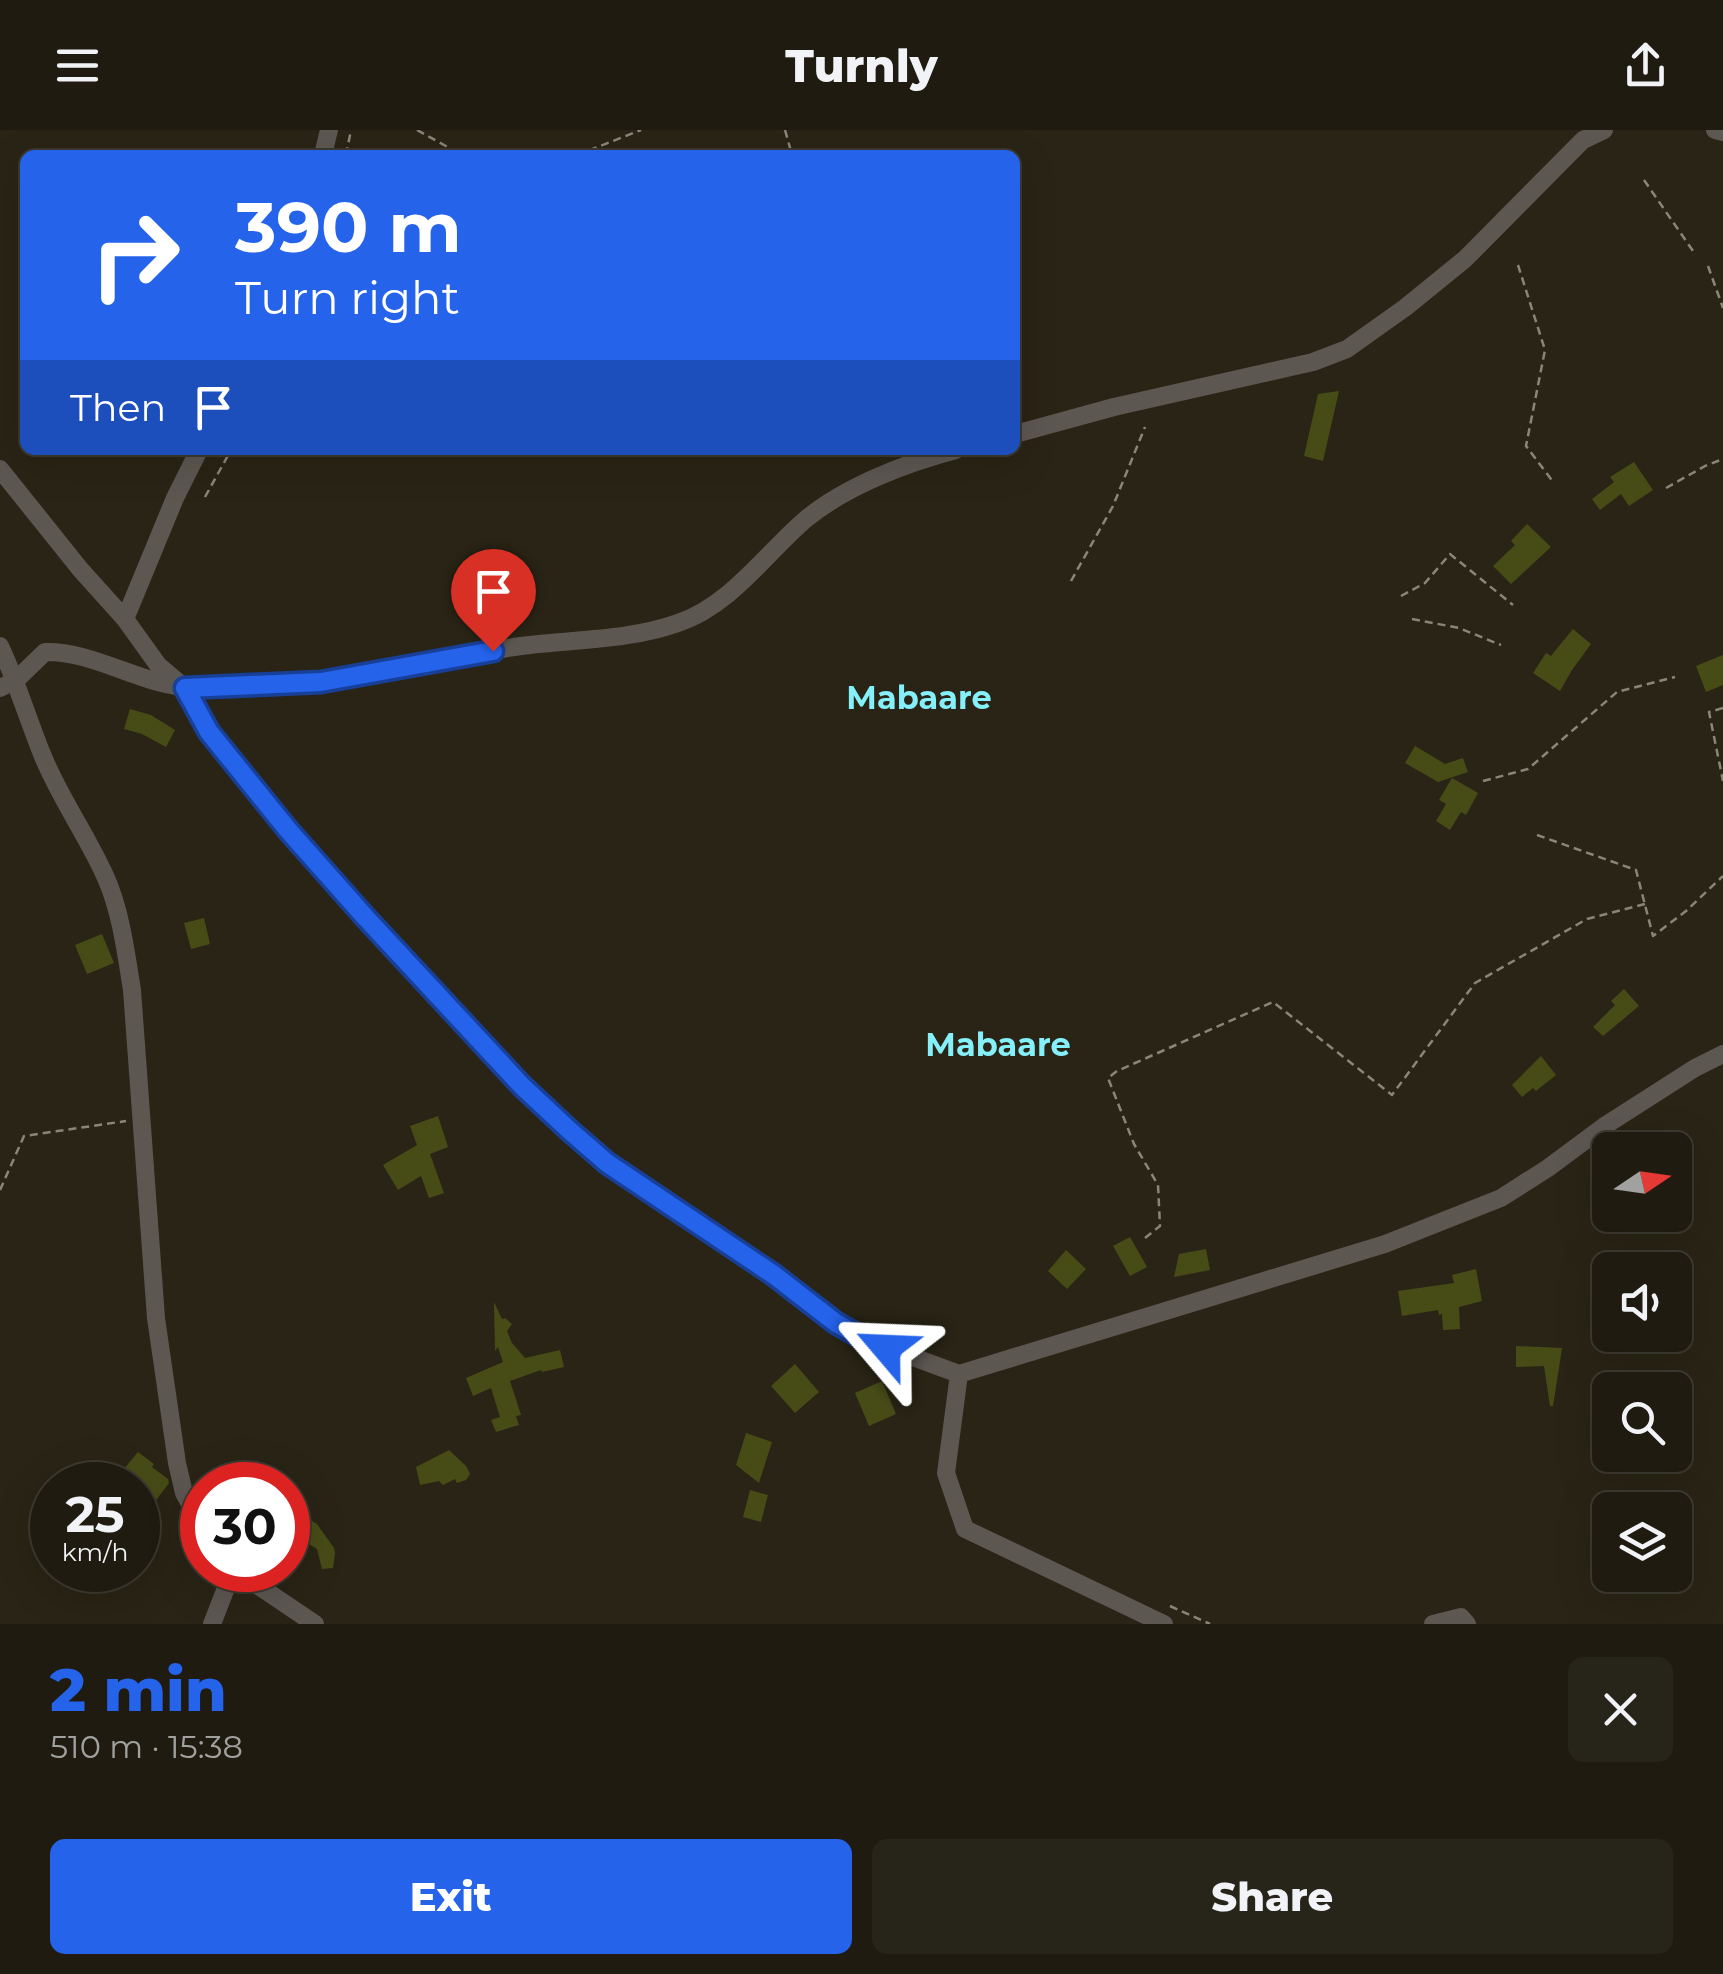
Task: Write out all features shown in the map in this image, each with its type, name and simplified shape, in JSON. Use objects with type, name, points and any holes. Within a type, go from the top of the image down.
[{"type":"street","points":[[1020,433],[1313,362],[1347,349],[1466,258],[1583,140],[1604,130]]},
{"type":"street","points":[[1715,130],[1723,132]]},
{"type":"street","points":[[124,619],[196,455]]},
{"type":"street","points":[[8,684],[45,652],[63,652],[129,675],[185,688],[321,682],[520,646],[622,637],[678,624],[708,610],[827,503],[860,485],[942,455]]},
{"type":"street","points":[[0,469],[158,664],[185,688],[209,732],[288,830],[522,1086],[607,1163],[774,1275],[836,1323],[866,1340],[960,1374],[1385,1244],[1501,1198],[1606,1125],[1723,1054]]},
{"type":"street","points":[[0,646],[8,684],[62,798],[106,877],[115,905],[132,990],[156,1318],[180,1471]]},
{"type":"street","points":[[960,1374],[946,1474],[965,1529],[1164,1624]]},
{"type":"street","points":[[212,1624],[225,1592]]},
{"type":"street","points":[[267,1592],[315,1624]]},
{"type":"street","points":[[1433,1624],[1461,1617],[1467,1624]]},
{"type":"path","points":[[417,130],[453,150]]},
{"type":"path","points":[[590,150],[640,130]]},
{"type":"path","points":[[1644,180],[1692,250]]},
{"type":"path","points":[[1518,266],[1545,350],[1526,446],[1554,482]]},
{"type":"path","points":[[1708,266],[1723,308]]},
{"type":"path","points":[[1071,580],[1114,506],[1145,427]]},
{"type":"path","points":[[205,497],[227,455]]},
{"type":"path","points":[[1666,488],[1723,459]]},
{"type":"path","points":[[1401,596],[1425,583],[1450,554],[1514,605]]},
{"type":"path","points":[[1412,619],[1459,628],[1501,644]]},
{"type":"path","points":[[1484,781],[1528,769],[1617,692],[1675,677]]},
{"type":"path","points":[[1723,708],[1708,712],[1723,781]]},
{"type":"path","points":[[1537,836],[1636,870],[1653,936],[1686,912],[1723,876]]},
{"type":"path","points":[[1145,1238],[1160,1226],[1158,1186],[1134,1144],[1108,1078],[1117,1071],[1273,1002],[1392,1095],[1475,982],[1587,919],[1645,904]]},
{"type":"path","points":[[0,1190],[24,1136],[142,1118]]},
{"type":"path","points":[[1166,1604],[1210,1624]]},
{"type":"building","points":[[1339,391],[1323,461],[1304,456],[1318,394]]},
{"type":"building","points":[[1634,462],[1653,490],[1629,506],[1621,494],[1600,510],[1592,499],[1614,482],[1610,477]]},
{"type":"building","points":[[1527,524],[1551,547],[1511,584],[1493,566],[1515,545],[1511,541]]},
{"type":"building","points":[[1573,629],[1591,644],[1560,691],[1533,673],[1546,653],[1551,656]]},
{"type":"building","points":[[1723,655],[1723,685],[1706,692],[1696,666]]},
{"type":"building","points":[[130,709],[151,715],[175,730],[166,747],[124,729]]},
{"type":"building","points":[[1415,746],[1445,764],[1463,758],[1468,772],[1438,782],[1405,763]]},
{"type":"building","points":[[1452,778],[1478,793],[1466,815],[1461,812],[1450,830],[1436,821],[1446,804],[1439,800]]},
{"type":"building","points":[[204,918],[210,944],[191,949],[184,923]]},
{"type":"building","points":[[102,934],[114,963],[87,974],[75,945]]},
{"type":"building","points":[[1624,989],[1639,1006],[1603,1036],[1593,1027],[1615,1005],[1611,1001]]},
{"type":"building","points":[[1541,1056],[1556,1075],[1522,1097],[1512,1085]]},
{"type":"building","points":[[438,1116],[448,1147],[430,1154],[444,1193],[429,1198],[421,1176],[398,1190],[383,1165],[417,1145],[410,1126]]},
{"type":"building","points":[[1130,1237],[1147,1267],[1130,1276],[1113,1246]]},
{"type":"building","points":[[1206,1249],[1210,1270],[1174,1277],[1179,1254]]},
{"type":"building","points":[[1066,1250],[1086,1269],[1067,1289],[1048,1271]]},
{"type":"building","points":[[1476,1269],[1482,1301],[1459,1307],[1460,1329],[1443,1330],[1438,1310],[1402,1316],[1398,1291],[1454,1283],[1452,1275]]},
{"type":"building","points":[[494,1302],[502,1319],[512,1324],[507,1331],[525,1358],[560,1350],[564,1367],[510,1381],[521,1415],[516,1416],[519,1425],[496,1432],[491,1420],[500,1417],[491,1388],[473,1396],[466,1378],[503,1362],[498,1347],[495,1351]]},
{"type":"building","points":[[1516,1346],[1562,1348],[1553,1406],[1544,1366],[1516,1367]]},
{"type":"building","points":[[795,1364],[819,1392],[795,1413],[771,1386]]},
{"type":"building","points":[[882,1381],[896,1414],[869,1426],[855,1393]]},
{"type":"building","points":[[746,1433],[772,1442],[759,1483],[736,1465]]},
{"type":"building","points":[[449,1450],[466,1466],[470,1474],[466,1480],[420,1485],[416,1467]]},
{"type":"building","points":[[138,1452],[151,1462],[130,1462]]},
{"type":"building","points":[[160,1473],[169,1483],[160,1495]]},
{"type":"building","points":[[750,1490],[768,1495],[761,1522],[743,1517]]},
{"type":"building","points":[[310,1520],[334,1548],[333,1568],[322,1569],[317,1549],[310,1545]]},
{"type":"district","name":"Mabaare","points":[[919,697]]},
{"type":"district","name":"Mabaare","points":[[998,1044]]},
{"type":"route","points":[[493,651],[321,682],[185,688],[209,732],[288,830],[522,1086],[607,1163],[774,1275],[836,1323],[886,1348]]}]
